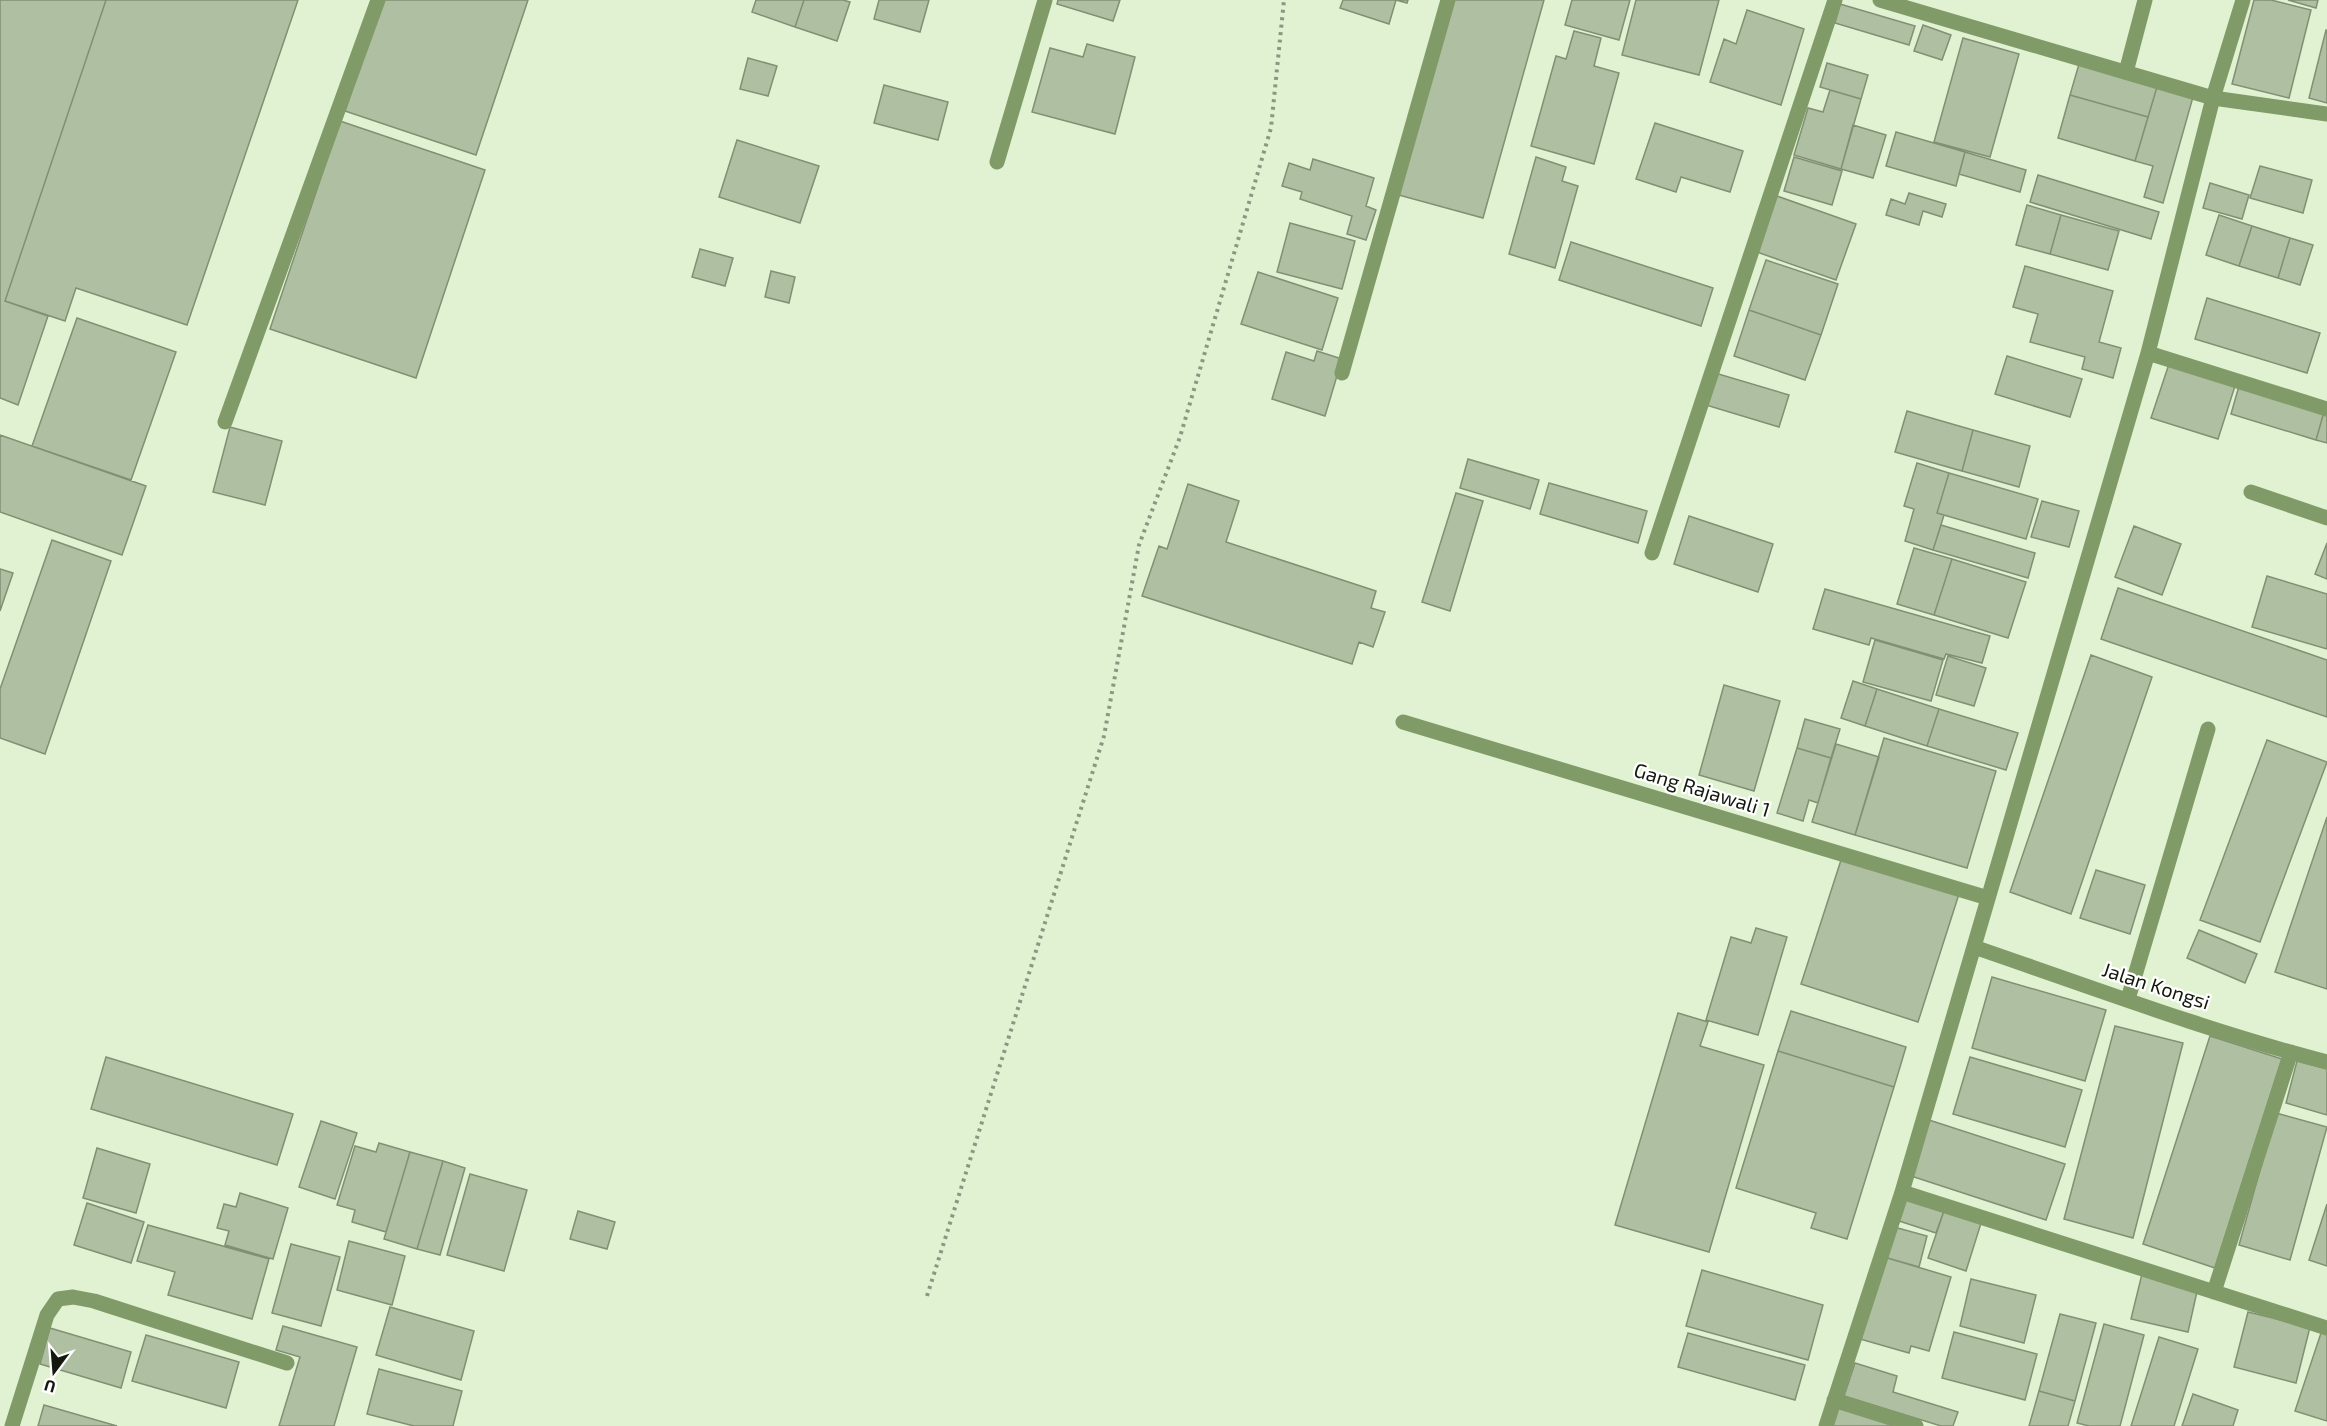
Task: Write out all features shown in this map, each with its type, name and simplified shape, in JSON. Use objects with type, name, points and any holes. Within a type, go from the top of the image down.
[{"type":"street","points":[[225,422],[378,0]]},
{"type":"street","points":[[998,162],[1045,0]]},
{"type":"street","points":[[1342,373],[1448,0]]},
{"type":"street","points":[[1652,553],[1835,0]]},
{"type":"street","points":[[1880,0],[2213,98],[2327,114]]},
{"type":"street","points":[[2126,72],[2145,0]]},
{"type":"street","points":[[1826,1426],[1902,1192],[2148,353],[2213,98],[2242,0]]},
{"type":"street","points":[[2148,353],[2327,409]]},
{"type":"street","points":[[2251,492],[2327,518]]},
{"type":"street","name":"Gang Rajawali 1","points":[[1403,722],[1988,898]]},
{"type":"street","points":[[2128,999],[2208,729]]},
{"type":"street","name":"Jalan Kongsi","points":[[1974,947],[2327,1062]]},
{"type":"street","points":[[2214,1292],[2291,1052]]},
{"type":"street","points":[[1902,1192],[2327,1328]]},
{"type":"street","points":[[12,1426],[47,1315],[58,1299],[73,1297],[94,1302],[287,1363]]},
{"type":"street","points":[[1834,1400],[1916,1426]]},
{"type":"path","points":[[927,1296],[1104,736],[1139,545],[1180,437],[1271,128],[1284,0]]},
{"type":"building","points":[[0,0],[106,0],[5,301],[48,316],[18,405],[0,398]]},
{"type":"building","points":[[106,0],[298,0],[187,325],[76,288],[65,321],[5,301]]},
{"type":"building","points":[[382,0],[528,0],[476,155],[345,111]]},
{"type":"building","points":[[756,0],[804,0],[795,27],[752,12]]},
{"type":"building","points":[[804,0],[850,2],[837,41],[795,27]]},
{"type":"building","points":[[879,0],[929,0],[920,32],[874,19]]},
{"type":"building","points":[[1058,0],[1120,0],[1113,21],[1057,4]]},
{"type":"building","points":[[1343,0],[1396,0],[1389,24],[1340,8]]},
{"type":"building","points":[[1449,0],[1544,0],[1483,218],[1395,194]]},
{"type":"building","points":[[1572,0],[1630,0],[1619,40],[1565,25]]},
{"type":"building","points":[[1636,0],[1719,0],[1699,75],[1622,55]]},
{"type":"building","points":[[2254,0],[2271,0],[2311,10],[2289,98],[2232,84]]},
{"type":"building","points":[[2288,0],[2318,0],[2316,8]]},
{"type":"building","points":[[1840,4],[1915,26],[1909,45],[1835,23]]},
{"type":"building","points":[[1747,10],[1804,29],[1781,105],[1710,82],[1724,39],[1736,44]]},
{"type":"building","points":[[1923,25],[1951,35],[1942,60],[1914,51]]},
{"type":"building","points":[[2327,30],[2327,103],[2309,98]]},
{"type":"building","points":[[1574,31],[1601,38],[1594,66],[1619,73],[1594,164],[1531,146],[1556,56],[1566,59]]},
{"type":"building","points":[[1963,38],[2019,54],[1990,157],[1934,142]]},
{"type":"building","points":[[1087,44],[1135,57],[1115,134],[1032,112],[1050,48],[1083,57]]},
{"type":"building","points":[[748,58],[777,66],[768,96],[740,89]]},
{"type":"building","points":[[1827,63],[1868,75],[1861,99],[1820,87]]},
{"type":"building","points":[[2079,64],[2157,87],[2148,117],[2070,95]]},
{"type":"building","points":[[884,85],[948,102],[938,140],[874,123]]},
{"type":"building","points":[[2157,87],[2193,97],[2163,203],[2144,197],[2153,166],[2135,161]]},
{"type":"building","points":[[1830,90],[1861,99],[1841,169],[1794,155],[1808,108],[1823,112]]},
{"type":"building","points":[[2070,95],[2148,117],[2135,161],[2058,138]]},
{"type":"building","points":[[340,121],[485,170],[416,378],[270,329]]},
{"type":"building","points":[[1655,123],[1743,151],[1730,192],[1681,177],[1676,192],[1636,179]]},
{"type":"building","points":[[1853,125],[1886,135],[1873,178],[1841,169]]},
{"type":"building","points":[[1896,132],[1965,152],[1956,186],[1886,166]]},
{"type":"building","points":[[737,140],[819,166],[800,223],[719,197]]},
{"type":"building","points":[[1965,152],[2026,170],[2020,192],[1959,174]]},
{"type":"building","points":[[1536,157],[1566,167],[1562,181],[1578,186],[1555,268],[1509,254]]},
{"type":"building","points":[[1794,157],[1842,171],[1832,205],[1784,191]]},
{"type":"building","points":[[1313,159],[1374,178],[1366,206],[1376,210],[1366,240],[1347,234],[1352,216],[1300,199],[1302,192],[1282,186],[1289,163],[1310,170]]},
{"type":"building","points":[[2260,166],[2312,180],[2303,213],[2250,198]]},
{"type":"building","points":[[2038,175],[2159,212],[2151,239],[2030,202]]},
{"type":"building","points":[[2210,183],[2249,195],[2242,219],[2203,208]]},
{"type":"building","points":[[1909,193],[1946,204],[1942,217],[1923,211],[1919,225],[1886,215],[1891,199],[1905,204]]},
{"type":"building","points":[[1777,196],[1856,224],[1836,280],[1757,252]]},
{"type":"building","points":[[2027,205],[2061,215],[2050,254],[2016,245]]},
{"type":"building","points":[[2061,215],[2119,231],[2108,270],[2050,254]]},
{"type":"building","points":[[2219,215],[2252,226],[2239,266],[2206,255]]},
{"type":"building","points":[[1290,223],[1355,241],[1342,289],[1277,272]]},
{"type":"building","points":[[2252,226],[2290,238],[2278,278],[2239,266]]},
{"type":"building","points":[[2290,238],[2313,245],[2300,285],[2278,278]]},
{"type":"building","points":[[1571,242],[1713,288],[1701,326],[1559,280]]},
{"type":"building","points":[[700,249],[733,258],[725,286],[692,277]]},
{"type":"building","points":[[1766,260],[1838,284],[1821,335],[1749,310]]},
{"type":"building","points":[[2025,266],[2113,291],[2099,342],[2121,348],[2113,378],[2082,369],[2085,357],[2030,342],[2038,314],[2013,307]]},
{"type":"building","points":[[771,271],[795,277],[789,303],[765,297]]},
{"type":"building","points":[[1258,272],[1338,298],[1322,350],[1241,324]]},
{"type":"building","points":[[2207,298],[2320,333],[2307,373],[2195,339]]},
{"type":"building","points":[[1749,310],[1821,335],[1805,380],[1734,356]]},
{"type":"building","points":[[77,318],[176,352],[131,480],[32,446]]},
{"type":"building","points":[[1317,351],[1342,359],[1325,416],[1272,399],[1286,352],[1314,361]]},
{"type":"building","points":[[2007,356],[2082,379],[2070,417],[1995,394]]},
{"type":"building","points":[[2169,364],[2235,386],[2218,439],[2151,418]]},
{"type":"building","points":[[1715,373],[1789,395],[1779,427],[1706,405]]},
{"type":"building","points":[[2239,386],[2324,412],[2316,440],[2231,414]]},
{"type":"building","points":[[1907,411],[1973,430],[1962,471],[1895,452]]},
{"type":"building","points":[[2324,412],[2327,412],[2327,443],[2316,440]]},
{"type":"building","points":[[230,427],[282,441],[265,505],[213,492]]},
{"type":"building","points":[[1973,430],[2030,446],[2019,487],[1962,471]]},
{"type":"building","points":[[0,435],[146,486],[122,555],[0,512]]},
{"type":"building","points":[[1468,459],[1539,480],[1530,509],[1460,488]]},
{"type":"building","points":[[1917,463],[1949,473],[1937,513],[1944,515],[1933,550],[1905,541],[1914,509],[1904,506]]},
{"type":"building","points":[[1949,473],[2038,499],[2026,539],[1937,513]]},
{"type":"building","points":[[1549,483],[1647,511],[1638,543],[1540,514]]},
{"type":"building","points":[[1188,484],[1239,501],[1226,542],[1376,591],[1371,608],[1385,612],[1373,647],[1359,642],[1352,664],[1142,596],[1159,546],[1167,549]]},
{"type":"building","points":[[1456,493],[1483,501],[1450,611],[1422,602]]},
{"type":"building","points":[[2042,501],[2079,511],[2069,547],[2031,537]]},
{"type":"building","points":[[1689,516],[1773,544],[1758,592],[1674,564]]},
{"type":"building","points":[[1941,525],[2035,553],[2028,578],[1933,550]]},
{"type":"building","points":[[2134,526],[2181,544],[2162,595],[2115,577]]},
{"type":"building","points":[[52,540],[111,561],[45,754],[0,738],[0,689]]},
{"type":"building","points":[[2327,543],[2327,579],[2315,574]]},
{"type":"building","points":[[1914,548],[1952,559],[1934,615],[1897,604]]},
{"type":"building","points":[[1952,559],[2026,582],[2008,638],[1934,615]]},
{"type":"building","points":[[0,569],[13,573],[0,611]]},
{"type":"building","points":[[2267,576],[2327,594],[2327,649],[2252,627]]},
{"type":"building","points":[[2118,588],[2327,660],[2327,717],[2101,639]]},
{"type":"building","points":[[1825,589],[1990,636],[1982,663],[1946,654],[1944,659],[1871,638],[1869,645],[1813,629]]},
{"type":"building","points":[[1875,640],[1943,660],[1931,701],[1863,682]]},
{"type":"building","points":[[2091,655],[2152,677],[2071,914],[2010,892]]},
{"type":"building","points":[[1948,656],[1986,668],[1974,706],[1936,695]]},
{"type":"building","points":[[1853,681],[1877,689],[1865,726],[1841,718]]},
{"type":"building","points":[[1724,685],[1780,701],[1754,791],[1699,775]]},
{"type":"building","points":[[1877,689],[1939,709],[1927,746],[1865,726]]},
{"type":"building","points":[[1939,709],[2018,733],[2006,770],[1927,746]]},
{"type":"building","points":[[1805,719],[1840,729],[1831,758],[1797,748]]},
{"type":"building","points":[[1884,738],[1996,771],[1967,868],[1855,835]]},
{"type":"building","points":[[2267,740],[2327,762],[2260,942],[2200,920]]},
{"type":"building","points":[[1836,744],[1879,757],[1855,835],[1812,822]]},
{"type":"building","points":[[1797,748],[1831,758],[1818,803],[1809,800],[1803,821],[1777,813]]},
{"type":"building","points":[[2327,817],[2327,989],[2275,972]]},
{"type":"building","points":[[1842,857],[1959,894],[1918,1022],[1801,984]]},
{"type":"building","points":[[2096,870],[2145,885],[2130,934],[2080,918]]},
{"type":"building","points":[[1756,928],[1787,937],[1758,1035],[1706,1020],[1731,937],[1751,943]]},
{"type":"building","points":[[2199,930],[2257,954],[2245,983],[2187,958]]},
{"type":"building","points":[[1992,977],[2106,1010],[2085,1081],[1972,1048]]},
{"type":"building","points":[[1791,1011],[1906,1047],[1894,1087],[1778,1051]]},
{"type":"building","points":[[1678,1013],[1708,1022],[1700,1046],[1764,1065],[1709,1252],[1615,1225]]},
{"type":"building","points":[[2115,1026],[2183,1043],[2133,1238],[2064,1219]]},
{"type":"building","points":[[2210,1036],[2282,1059],[2215,1268],[2143,1244]]},
{"type":"building","points":[[1778,1051],[1894,1087],[1847,1239],[1811,1228],[1816,1213],[1736,1188]]},
{"type":"building","points":[[106,1057],[293,1114],[277,1165],[91,1109]]},
{"type":"building","points":[[1970,1057],[2082,1090],[2065,1147],[1953,1114]]},
{"type":"building","points":[[2297,1061],[2327,1069],[2327,1115],[2286,1103]]},
{"type":"building","points":[[2276,1113],[2327,1127],[2290,1260],[2239,1245]]},
{"type":"building","points":[[1929,1120],[2065,1164],[2046,1220],[1911,1176]]},
{"type":"building","points":[[321,1121],[357,1133],[335,1199],[299,1187]]},
{"type":"building","points":[[379,1143],[410,1152],[386,1232],[352,1222],[355,1210],[337,1205],[355,1146],[376,1152]]},
{"type":"building","points":[[97,1148],[150,1164],[136,1213],[83,1198]]},
{"type":"building","points":[[410,1152],[443,1161],[417,1249],[384,1239]]},
{"type":"building","points":[[443,1161],[465,1168],[440,1255],[417,1249]]},
{"type":"building","points":[[470,1174],[527,1190],[504,1271],[447,1255]]},
{"type":"building","points":[[240,1193],[288,1208],[273,1259],[225,1245],[229,1231],[217,1228],[224,1204],[236,1207]]},
{"type":"building","points":[[1905,1195],[1945,1208],[1936,1233],[1896,1220]]},
{"type":"building","points":[[87,1203],[144,1222],[131,1263],[74,1245]]},
{"type":"building","points":[[2327,1204],[2327,1266],[2309,1260]]},
{"type":"building","points":[[1945,1208],[1982,1220],[1966,1271],[1928,1258]]},
{"type":"building","points":[[578,1211],[615,1222],[607,1249],[570,1239]]},
{"type":"building","points":[[148,1225],[269,1259],[252,1319],[168,1295],[175,1272],[137,1261]]},
{"type":"building","points":[[1894,1227],[1927,1236],[1919,1267],[1884,1257]]},
{"type":"building","points":[[349,1241],[405,1256],[392,1305],[337,1290]]},
{"type":"building","points":[[291,1244],[340,1257],[321,1326],[272,1313]]},
{"type":"building","points":[[1884,1257],[1951,1277],[1929,1351],[1911,1346],[1909,1353],[1860,1339]]},
{"type":"building","points":[[1702,1270],[1823,1305],[1808,1360],[1686,1326]]},
{"type":"building","points":[[2142,1274],[2198,1287],[2188,1332],[2131,1319]]},
{"type":"building","points":[[1971,1279],[2036,1295],[2024,1343],[1960,1326]]},
{"type":"building","points":[[390,1307],[474,1331],[461,1380],[376,1355]]},
{"type":"building","points":[[2248,1312],[2310,1327],[2296,1383],[2234,1367]]},
{"type":"building","points":[[2060,1314],[2096,1323],[2075,1401],[2039,1391]]},
{"type":"building","points":[[2104,1324],[2144,1335],[2120,1426],[2089,1426],[2077,1423]]},
{"type":"building","points":[[283,1326],[357,1347],[334,1426],[279,1426],[300,1357],[276,1350]]},
{"type":"building","points":[[50,1328],[131,1352],[121,1388],[40,1364]]},
{"type":"building","points":[[2322,1330],[2327,1331],[2327,1421],[2295,1411]]},
{"type":"building","points":[[1954,1332],[2037,1354],[2025,1400],[1942,1378]]},
{"type":"building","points":[[1688,1333],[1805,1365],[1795,1400],[1678,1367]]},
{"type":"building","points":[[146,1335],[239,1362],[226,1408],[132,1381]]},
{"type":"building","points":[[2159,1337],[2198,1349],[2174,1426],[2131,1426]]},
{"type":"building","points":[[1855,1363],[1897,1376],[1893,1392],[1958,1412],[1953,1426],[1941,1426],[1844,1396]]},
{"type":"building","points":[[379,1369],[462,1391],[453,1426],[414,1426],[367,1414]]},
{"type":"building","points":[[2039,1391],[2075,1401],[2068,1426],[2029,1426]]},
{"type":"building","points":[[2193,1394],[2238,1410],[2233,1426],[2182,1426]]},
{"type":"building","points":[[44,1405],[117,1426],[38,1426]]},
{"type":"building","points":[[1839,1406],[1902,1426],[1833,1426]]}]
